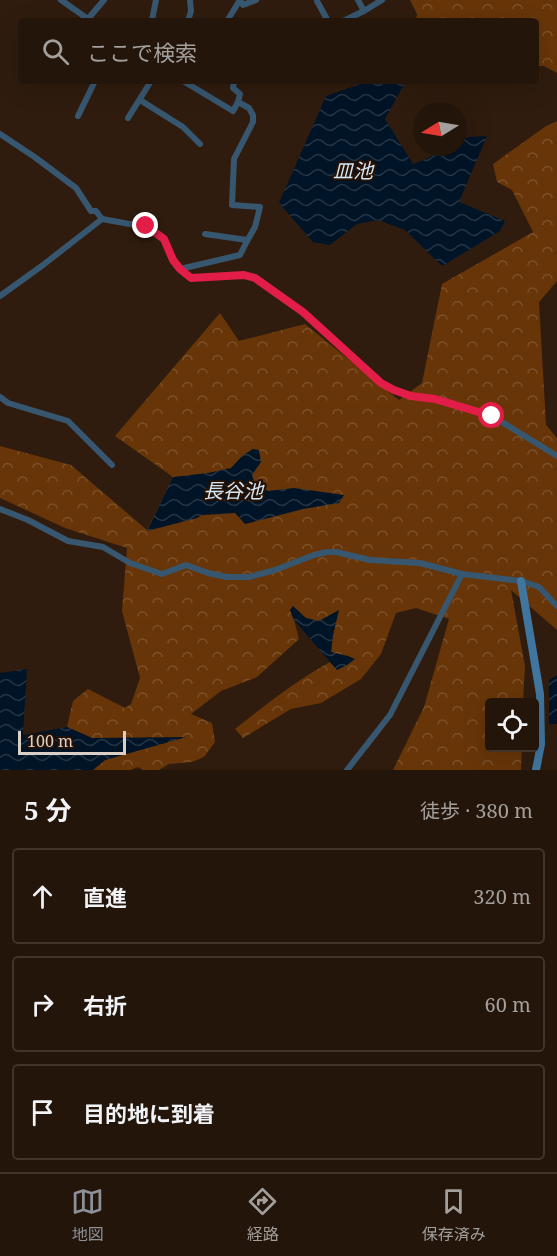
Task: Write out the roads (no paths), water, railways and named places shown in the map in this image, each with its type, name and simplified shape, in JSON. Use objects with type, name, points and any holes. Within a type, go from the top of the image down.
[{"type":"street","points":[[61,0],[86,18]]},
{"type":"street","points":[[90,18],[104,0]]},
{"type":"street","points":[[152,18],[156,0]]},
{"type":"street","points":[[189,18],[190,0]]},
{"type":"street","points":[[229,18],[240,0],[243,4],[256,0]]},
{"type":"street","points":[[358,0],[364,11]]},
{"type":"street","points":[[349,18],[382,0]]},
{"type":"street","points":[[317,1],[326,18]]},
{"type":"street","points":[[78,116],[94,84]]},
{"type":"street","points":[[128,118],[150,84]]},
{"type":"street","points":[[188,84],[233,111],[240,94],[233,88],[234,84]]},
{"type":"street","points":[[140,100],[183,127],[200,144]]},
{"type":"street","points":[[180,269],[240,255],[255,227],[260,207],[232,205],[234,159],[253,122],[253,115],[249,108],[238,102]]},
{"type":"street","points":[[0,134],[76,188],[91,211],[96,212],[102,219],[146,226],[164,239],[173,260],[191,278],[244,275],[255,278],[303,312],[381,383],[403,393],[435,399],[492,416],[557,456]]},
{"type":"street","points":[[0,296],[102,219]]},
{"type":"street","points":[[205,234],[247,240]]},
{"type":"street","points":[[0,397],[8,403],[68,422],[112,465]]},
{"type":"street","points":[[0,509],[28,520],[68,541],[103,547],[130,563],[162,574],[186,565],[227,577],[249,577],[327,552],[370,560],[420,563],[462,574],[521,581],[538,587],[557,606]]},
{"type":"street","points":[[347,770],[390,715],[462,574]]},
{"type":"street","points":[[521,581],[540,694],[541,744],[536,770]]},
{"type":"water","name":"皿池","points":[[360,84],[404,84],[385,119],[413,164],[432,156],[467,156],[467,138],[487,136],[459,202],[505,221],[500,231],[442,266],[405,230],[378,220],[357,224],[330,245],[313,242],[279,203],[326,96]]},
{"type":"water","name":"長谷池","points":[[253,449],[259,450],[261,462],[252,475],[260,487],[268,491],[294,488],[344,495],[339,503],[303,509],[245,524],[235,513],[202,515],[147,531],[173,477],[231,468],[242,456]]},
{"type":"water","points":[[293,606],[306,618],[319,621],[339,610],[331,652],[355,659],[337,670],[294,620],[290,610]]},
{"type":"water","points":[[27,669],[23,735],[67,727],[92,738],[186,737],[105,760],[93,770],[0,770],[0,673]]},
{"type":"water","points":[[557,675],[557,724],[549,724],[549,680]]}]
